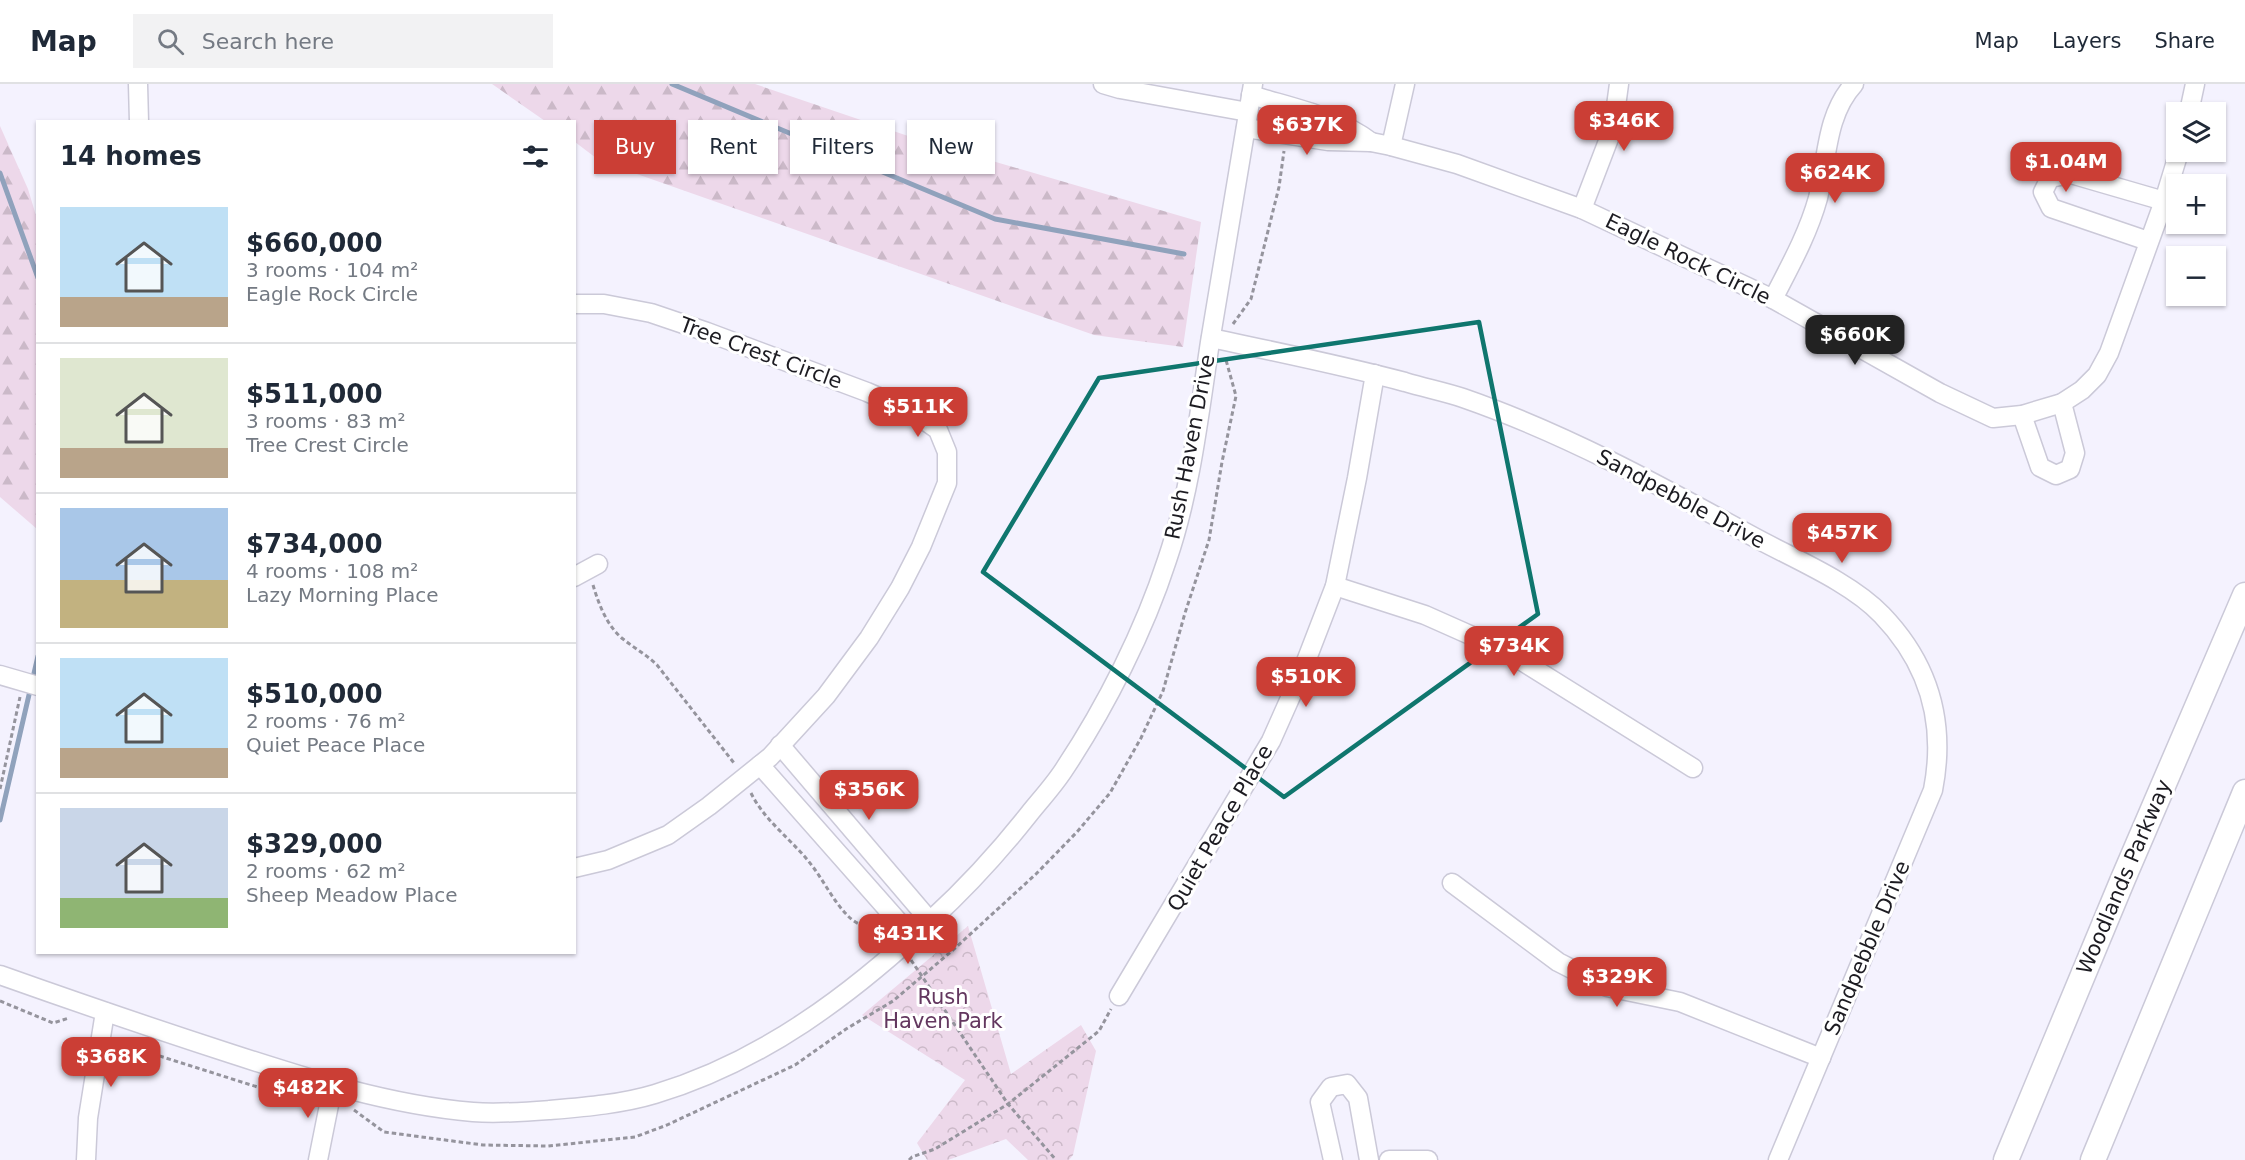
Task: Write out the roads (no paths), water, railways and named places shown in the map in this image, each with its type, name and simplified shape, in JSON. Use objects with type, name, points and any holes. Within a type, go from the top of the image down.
[{"type":"main road","name":"Woodlands Parkway","points":[[2006,1160],[2245,595]]},
{"type":"main road","points":[[2093,1160],[2245,792]]},
{"type":"street","points":[[138,84],[139,120]]},
{"type":"street","points":[[1103,84],[1120,89],[1250,105]]},
{"type":"street","points":[[1391,146],[1405,84]]},
{"type":"street","points":[[1582,209],[1613,128],[1619,84]]},
{"type":"street","points":[[1773,299],[1809,224],[1818,197],[1831,126],[1849,89],[1854,84]]},
{"type":"street","points":[[2190,102],[2195,84]]},
{"type":"street","name":"Eagle Rock Circle","points":[[1250,105],[1328,141],[1371,142],[1391,146],[1457,164],[1582,209],[1773,299],[1940,393],[1993,418],[2022,415],[2062,403],[2082,390],[2097,375],[2109,353],[2176,162]]},
{"type":"street","name":"Eagle Rock Circle","points":[[1250,105],[1335,121],[1356,131],[1371,142]]},
{"type":"street","name":"Rush Haven Drive","points":[[0,975],[105,1012],[333,1085],[407,1104],[477,1113],[517,1113],[583,1108],[651,1095],[713,1072],[779,1038],[847,994],[972,882],[1063,771],[1094,720],[1127,655],[1167,560],[1182,509],[1250,105]]},
{"type":"street","points":[[2148,241],[2051,208],[2043,192],[2050,178],[2071,174],[2163,201]]},
{"type":"street","name":"Tree Crest Circle","points":[[576,304],[627,307],[707,332],[867,392],[911,411],[938,430],[947,452],[947,483],[921,547],[900,588],[869,638],[826,696],[760,765],[668,835],[608,860],[576,868]]},
{"type":"street","name":"Sandpebble Drive","points":[[1211,338],[1375,374],[1462,398],[1544,429],[1623,468],[1849,589],[1881,614],[1903,640],[1918,664],[1935,712],[1938,764],[1933,790],[1778,1160]]},
{"type":"street","name":"Quiet Peace Place","points":[[1119,996],[1271,741],[1303,669],[1335,586],[1375,374]]},
{"type":"street","points":[[2022,415],[2040,467],[2056,476],[2070,469],[2075,453],[2062,403]]},
{"type":"street","points":[[576,576],[598,564]]},
{"type":"street","points":[[1335,586],[1425,615],[1506,651],[1693,768]]},
{"type":"street","points":[[0,675],[28,684]]},
{"type":"street","points":[[780,745],[930,921]]},
{"type":"street","points":[[760,765],[907,942]]},
{"type":"street","points":[[1452,883],[1558,962],[1607,987],[1680,1002],[1821,1058]]},
{"type":"street","points":[[86,1160],[88,1119],[105,1012]]},
{"type":"street","points":[[1333,1160],[1320,1102],[1330,1086],[1347,1084],[1358,1098],[1369,1160]]},
{"type":"street","points":[[318,1160],[333,1085]]},
{"type":"street","points":[[1389,1160],[1428,1160]]},
{"type":"waterway","points":[[672,84],[995,219],[1184,254]]},
{"type":"waterway","points":[[0,173],[36,272]]},
{"type":"waterway","points":[[0,820],[36,665]]},
{"type":"park label","name":"Rush Haven Park","points":[[943,1009]]}]
